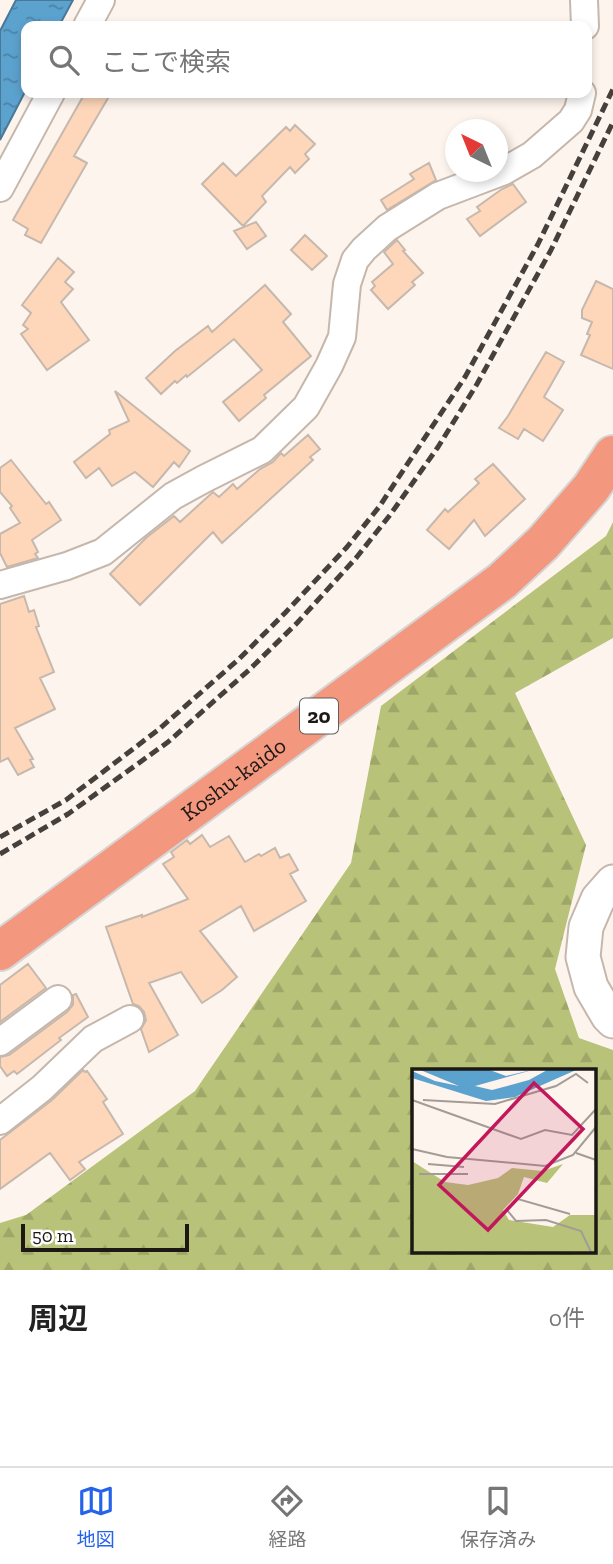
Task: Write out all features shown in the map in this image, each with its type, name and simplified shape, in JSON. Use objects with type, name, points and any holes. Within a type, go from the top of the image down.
[{"type":"highway","name":"Koshu-kaido","points":[[0,951],[502,580],[543,543],[591,488],[613,455]]},
{"type":"street","points":[[90,21],[101,0]]},
{"type":"street","points":[[584,0],[585,21]]},
{"type":"street","points":[[0,188],[48,98]]},
{"type":"street","points":[[0,585],[74,564],[103,552],[173,496],[262,450],[306,407],[329,366],[342,337],[347,284],[355,260],[364,249],[387,228],[438,196],[504,171],[532,155],[571,121],[578,110],[581,98]]},
{"type":"street","points":[[613,882],[598,899],[586,927],[583,957],[591,987],[613,1021]]},
{"type":"street","points":[[0,1042],[58,999]]},
{"type":"street","points":[[0,1121],[42,1088],[93,1039],[130,1019]]},
{"type":"green space","points":[[613,522],[613,638],[515,693],[586,845],[555,969],[579,1038],[613,1050],[613,1270],[0,1270],[0,1223],[26,1215],[195,1091],[351,863],[381,706],[606,536]]},
{"type":"water","points":[[16,0],[73,0],[62,21],[21,21],[22,98],[0,140],[0,31]]},
{"type":"building","points":[[82,98],[108,98],[74,156],[87,163],[41,243],[25,235],[28,229],[13,220]]},
{"type":"building","points":[[295,125],[315,144],[305,154],[309,159],[295,173],[290,167],[262,196],[266,202],[243,226],[202,184],[223,163],[236,176],[286,127],[290,131]]},
{"type":"building","points":[[429,163],[436,180],[387,210],[381,200],[414,179],[410,174]]},
{"type":"building","points":[[513,184],[526,202],[480,236],[467,219],[480,211],[477,207]]},
{"type":"building","points":[[256,222],[266,236],[247,249],[234,231]]},
{"type":"building","points":[[305,235],[327,256],[312,270],[291,250]]},
{"type":"building","points":[[397,240],[423,273],[412,282],[415,285],[388,309],[371,290],[375,286],[372,282],[393,264],[384,252]]},
{"type":"building","points":[[58,258],[74,272],[65,282],[73,289],[61,302],[89,340],[47,370],[21,334],[28,329],[23,325],[31,313],[22,305]]},
{"type":"building","points":[[596,281],[613,289],[613,369],[581,355],[590,335],[587,334],[592,322],[582,318],[582,310]]},
{"type":"building","points":[[265,285],[291,314],[283,322],[311,356],[264,395],[266,398],[239,421],[223,402],[262,370],[234,339],[161,394],[146,378],[208,326],[212,332]]},
{"type":"building","points":[[546,352],[564,362],[544,397],[563,410],[543,441],[524,429],[518,439],[499,428]]},
{"type":"building","points":[[115,391],[190,451],[179,467],[174,462],[153,487],[135,472],[112,486],[99,468],[86,478],[74,462],[110,434],[109,430],[129,421]]},
{"type":"building","points":[[308,435],[320,449],[310,457],[313,460],[222,543],[213,532],[140,605],[110,574],[147,537],[174,516],[180,522],[213,492],[219,497],[233,484],[237,489],[281,453],[284,456]]},
{"type":"building","points":[[11,460],[46,504],[49,502],[61,520],[32,540],[38,558],[7,567],[0,553],[0,534],[20,523],[10,508],[12,506],[0,492],[0,468]]},
{"type":"building","points":[[493,464],[525,499],[485,536],[474,520],[449,549],[427,530],[445,509],[448,512],[479,483],[475,479]]},
{"type":"building","points":[[24,596],[29,612],[34,610],[39,626],[36,627],[54,672],[40,678],[55,709],[15,728],[33,759],[30,760],[34,767],[18,775],[8,758],[0,762],[0,604]]},
{"type":"building","points":[[202,835],[210,847],[229,836],[245,862],[275,848],[280,858],[289,854],[298,870],[290,874],[306,901],[254,931],[241,906],[200,931],[237,977],[202,1003],[181,972],[149,983],[178,1035],[149,1052],[141,1029],[146,1020],[144,1012],[133,1004],[106,927],[142,917],[188,899],[163,864],[174,857],[171,852],[187,840],[190,844]]},
{"type":"building","points":[[28,964],[46,988],[0,1022],[0,985]]},
{"type":"building","points":[[76,994],[88,1017],[17,1074],[14,1071],[7,1076],[0,1066],[0,1057],[9,1055],[67,1012],[73,1005],[73,995]]},
{"type":"building","points":[[83,1070],[87,1071],[107,1099],[103,1102],[123,1134],[79,1162],[85,1169],[70,1180],[50,1153],[0,1189],[0,1140],[52,1100]]},
{"type":"railway","points":[[0,837],[66,800],[158,730],[239,659],[347,547],[379,507],[465,377],[538,244],[613,89]]},
{"type":"railway","points":[[0,854],[68,814],[168,742],[249,670],[297,623],[356,558],[438,447],[477,384],[551,250],[613,122]]}]
